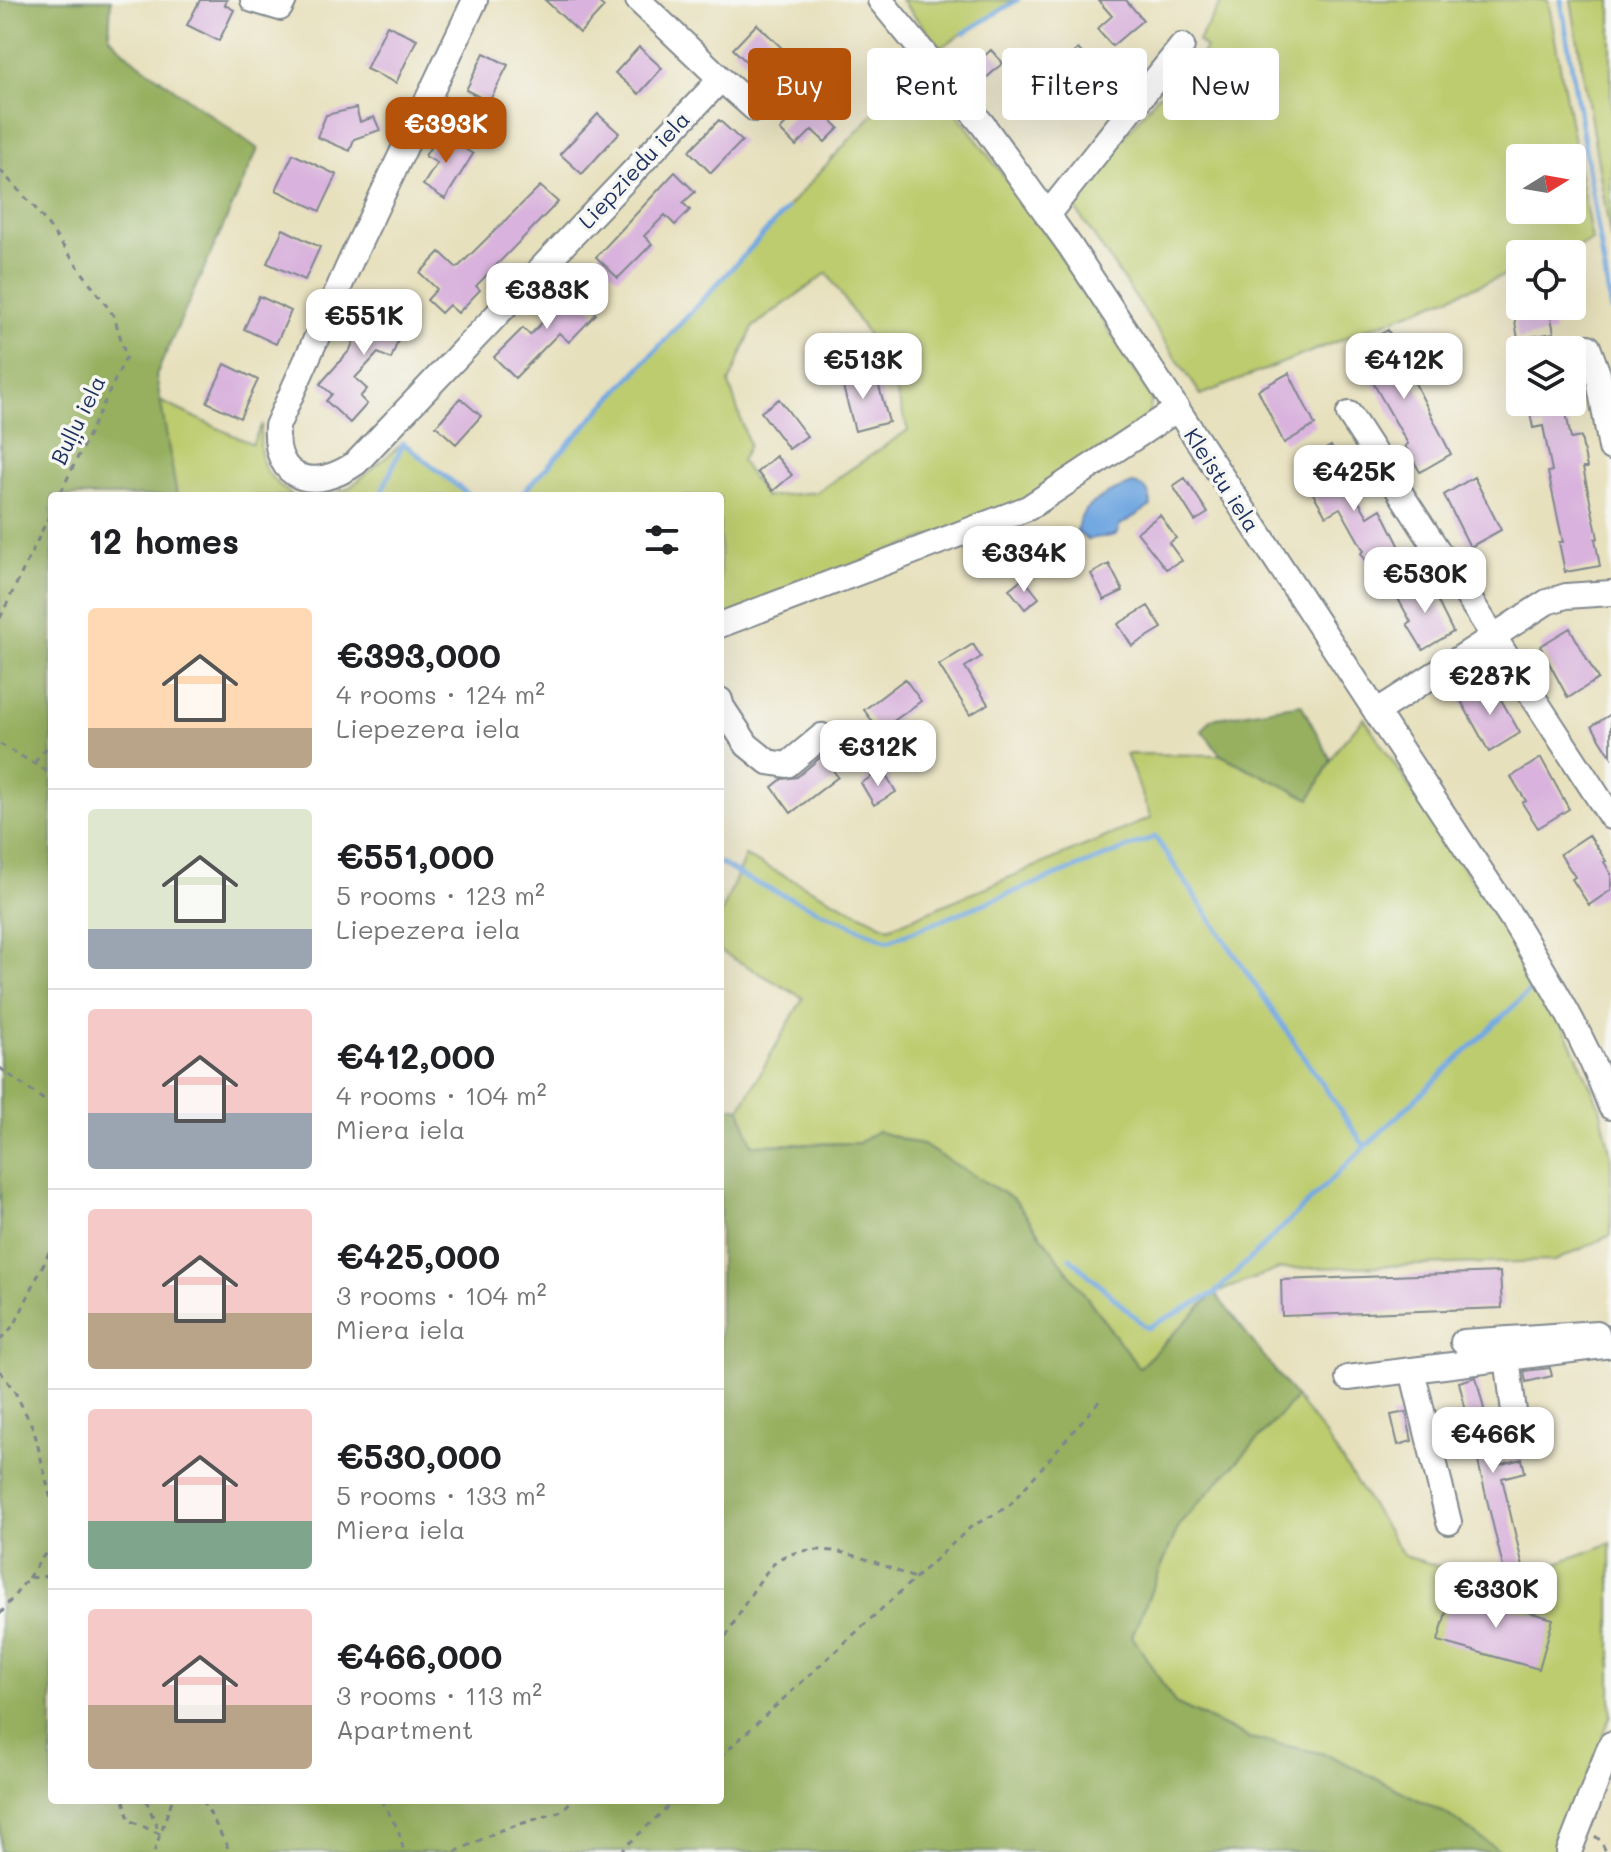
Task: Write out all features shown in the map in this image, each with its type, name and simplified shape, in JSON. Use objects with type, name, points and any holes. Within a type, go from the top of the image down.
[{"type":"street","points":[[253,0],[280,8],[284,0]]},
{"type":"street","name":"Liepziedu iela","points":[[475,0],[347,268],[277,426],[276,445],[284,465],[302,479],[329,478],[356,463],[721,79]]},
{"type":"street","name":"Kleistu iela","points":[[880,0],[983,125],[1047,215],[1376,712],[1546,973],[1596,1067],[1611,1107]]},
{"type":"street","points":[[644,6],[748,103]]},
{"type":"street","points":[[1047,215],[1182,46]]},
{"type":"street","points":[[1588,347],[1598,374],[1611,448]]},
{"type":"street","points":[[724,623],[1028,508],[1176,410]]},
{"type":"street","points":[[1349,414],[1611,817]]},
{"type":"street","points":[[1376,712],[1539,606],[1556,599],[1611,593]]},
{"type":"street","points":[[724,710],[747,745],[768,762],[787,765],[822,736],[837,743]]},
{"type":"street","points":[[1463,1342],[1611,1332]]},
{"type":"street","points":[[1348,1378],[1611,1345]]},
{"type":"street","points":[[1507,1357],[1518,1443]]},
{"type":"street","points":[[1412,1370],[1449,1522]]},
{"type":"street","points":[[1569,1852],[1611,1744]]},
{"type":"path","name":"Buļļu iela","points":[[0,170],[36,209],[114,316],[126,357],[61,492]]},
{"type":"path","points":[[0,618],[48,518]]},
{"type":"path","points":[[0,744],[48,771]]},
{"type":"path","points":[[35,762],[48,746]]},
{"type":"path","points":[[0,1068],[48,1103]]},
{"type":"path","points":[[0,1340],[15,1324],[48,1254]]},
{"type":"path","points":[[0,1371],[15,1392],[34,1430],[48,1488]]},
{"type":"path","points":[[724,1753],[972,1526],[1008,1507],[1101,1399]]},
{"type":"path","points":[[0,1614],[48,1550]]},
{"type":"path","points":[[724,1640],[754,1589],[781,1557],[818,1550],[860,1556],[914,1578]]},
{"type":"path","points":[[28,1578],[48,1576]]},
{"type":"path","points":[[125,1804],[129,1820],[160,1834]]},
{"type":"path","points":[[148,1804],[160,1834]]},
{"type":"path","points":[[154,1852],[171,1804]]},
{"type":"path","points":[[205,1804],[230,1852]]},
{"type":"path","points":[[383,1804],[398,1829],[404,1852]]},
{"type":"path","points":[[455,1852],[501,1830],[562,1811],[568,1804]]},
{"type":"path","points":[[620,1852],[671,1804]]},
{"type":"green space","points":[[0,0],[111,0],[109,36],[129,56],[258,149],[156,375],[176,492],[48,492],[48,1804],[724,1804],[724,1106],[740,1109],[752,1145],[859,1143],[877,1131],[924,1146],[1015,1200],[1139,1368],[1215,1293],[1296,1398],[1180,1523],[1132,1636],[1175,1703],[1249,1738],[1329,1755],[1445,1813],[1501,1852],[0,1852]]},
{"type":"green space","points":[[901,0],[1017,0],[941,47]]},
{"type":"green space","points":[[1223,0],[1548,0],[1574,144],[1506,144],[1506,224],[1586,224],[1586,208],[1592,241],[1506,240],[1506,275],[1201,395],[1071,202],[1138,120],[1147,120],[1147,109],[1158,95],[1163,94],[1163,120],[1279,120],[1279,48],[1206,48],[1198,41]]},
{"type":"green space","points":[[1571,0],[1611,0],[1611,241]]},
{"type":"green space","points":[[867,120],[962,120],[1047,235],[1152,398],[1148,419],[1022,501],[724,616],[724,492],[524,492]],"holes":[[[827,273],[888,366],[908,430],[817,492],[765,497],[741,461],[749,445],[729,383],[753,327]]]},
{"type":"green space","points":[[160,401],[252,444],[262,424],[260,447],[264,466],[288,492],[176,492]]},
{"type":"green space","points":[[403,443],[466,492],[339,492],[348,489]]},
{"type":"green space","points":[[1301,704],[1331,760],[1310,799],[1221,755],[1202,731],[1211,719]]},
{"type":"green space","points":[[1364,718],[1539,982],[1600,1107],[1611,1156],[1611,1235],[1555,1261],[1279,1269],[1215,1293],[1139,1368],[1015,1200],[924,1146],[877,1131],[859,1143],[752,1145],[740,1109],[803,998],[724,953],[724,907],[745,856],[889,928],[1151,818],[1126,754],[1221,755],[1310,799],[1337,749]]},
{"type":"green space","points":[[1296,1398],[1326,1436],[1404,1556],[1501,1584],[1611,1543],[1611,1715],[1567,1831],[1555,1852],[1501,1852],[1445,1813],[1329,1755],[1249,1738],[1175,1703],[1132,1636],[1180,1523]]},
{"type":"water","points":[[1133,484],[1147,491],[1151,506],[1119,526],[1117,534],[1088,540],[1077,532],[1083,514],[1097,500]]},
{"type":"building","points":[[200,0],[227,0],[225,5],[234,10],[219,41],[187,25]]},
{"type":"building","points":[[545,0],[596,0],[604,7],[580,33]]},
{"type":"building","points":[[1098,0],[1126,0],[1143,20],[1112,46],[1097,29],[1112,16]]},
{"type":"building","points":[[757,24],[782,48],[748,48],[748,63],[733,49]]},
{"type":"building","points":[[387,25],[417,39],[396,83],[366,69]]},
{"type":"building","points":[[639,47],[662,68],[639,94],[615,73]]},
{"type":"building","points":[[991,50],[1002,64],[986,78],[986,54]]},
{"type":"building","points":[[484,53],[508,65],[489,102],[466,90]]},
{"type":"building","points":[[356,108],[360,122],[374,117],[380,130],[354,139],[350,151],[317,137],[326,115]]},
{"type":"building","points":[[598,114],[619,133],[582,174],[560,154]]},
{"type":"building","points":[[719,120],[742,141],[711,173],[689,151]]},
{"type":"building","points":[[789,120],[831,120],[839,128],[825,142],[812,130],[796,146],[780,130]]},
{"type":"building","points":[[439,133],[473,154],[445,199],[423,185],[437,163],[425,156]]},
{"type":"building","points":[[293,154],[337,175],[320,211],[276,190]]},
{"type":"building","points":[[675,172],[695,192],[683,203],[690,210],[675,225],[665,215],[644,236],[652,244],[618,278],[596,257]]},
{"type":"building","points":[[540,186],[558,202],[476,286],[480,290],[458,313],[449,305],[441,313],[427,300],[437,289],[420,273],[440,252],[457,268]]},
{"type":"building","points":[[283,229],[320,247],[305,280],[267,263]]},
{"type":"building","points":[[564,283],[596,314],[569,342],[559,333],[515,378],[494,357],[523,328],[530,335],[559,305],[551,297]]},
{"type":"building","points":[[259,296],[291,311],[276,344],[244,329]]},
{"type":"building","points":[[370,299],[408,314],[391,359],[378,353],[355,378],[367,389],[360,397],[367,404],[350,423],[326,401],[332,394],[320,384],[350,350]]},
{"type":"building","points":[[1515,320],[1552,320],[1554,333],[1517,336]]},
{"type":"building","points":[[1388,330],[1451,454],[1420,472],[1405,446],[1408,444],[1368,374],[1372,372],[1358,347]]},
{"type":"building","points":[[225,364],[258,380],[240,418],[207,402]]},
{"type":"building","points":[[856,368],[862,387],[878,383],[889,422],[855,431],[839,372]]},
{"type":"building","points":[[1289,373],[1315,425],[1284,443],[1258,390]]},
{"type":"building","points":[[460,398],[481,416],[456,444],[436,426]]},
{"type":"building","points":[[779,399],[807,436],[789,449],[761,412]]},
{"type":"building","points":[[1531,416],[1567,416],[1571,439],[1581,437],[1587,468],[1583,468],[1598,538],[1595,539],[1600,566],[1565,572],[1559,542],[1563,542],[1548,472],[1552,471],[1543,426],[1533,428]]},
{"type":"building","points":[[1331,446],[1346,473],[1343,475],[1368,517],[1381,509],[1407,561],[1376,579],[1340,508],[1326,516],[1300,464]]},
{"type":"building","points":[[776,456],[792,475],[773,491],[757,472]]},
{"type":"building","points":[[1474,477],[1501,530],[1470,547],[1444,495]]},
{"type":"building","points":[[1185,478],[1208,513],[1195,521],[1173,486]]},
{"type":"building","points":[[1160,515],[1176,538],[1169,543],[1182,561],[1166,569],[1137,532]]},
{"type":"building","points":[[1109,564],[1123,591],[1104,600],[1091,574]]},
{"type":"building","points":[[1023,578],[1039,598],[1025,609],[1009,589]]},
{"type":"building","points":[[1427,580],[1453,632],[1423,650],[1407,624],[1411,622],[1397,597]]},
{"type":"building","points":[[1148,606],[1162,628],[1132,646],[1118,624]]},
{"type":"building","points":[[1570,628],[1598,679],[1568,698],[1540,646]]},
{"type":"building","points":[[973,644],[981,657],[965,667],[988,704],[970,715],[939,665]]},
{"type":"building","points":[[905,679],[921,701],[880,731],[864,710]]},
{"type":"building","points":[[1491,682],[1520,733],[1489,752],[1461,701]]},
{"type":"building","points":[[1611,714],[1611,756],[1592,726]]},
{"type":"building","points":[[822,756],[838,777],[791,813],[772,787],[782,779],[797,777]]},
{"type":"building","points":[[1541,758],[1569,809],[1538,828],[1522,803],[1526,801],[1511,777]]},
{"type":"building","points":[[883,770],[896,792],[874,805],[861,783]]},
{"type":"building","points":[[1589,835],[1606,861],[1611,874],[1611,890],[1589,905],[1560,854]]},
{"type":"building","points":[[1500,1272],[1502,1308],[1282,1316],[1281,1280]]},
{"type":"building","points":[[1550,1368],[1552,1376],[1526,1382],[1524,1371]]},
{"type":"building","points":[[1476,1377],[1498,1465],[1522,1459],[1525,1472],[1502,1478],[1523,1567],[1504,1571],[1459,1382]]},
{"type":"building","points":[[1406,1412],[1412,1441],[1398,1445],[1391,1415]]},
{"type":"building","points":[[1452,1591],[1553,1619],[1539,1669],[1438,1641]]},
{"type":"waterway","points":[[964,33],[1017,0]]},
{"type":"waterway","points":[[1561,0],[1611,310]]},
{"type":"waterway","points":[[524,492],[787,209]]},
{"type":"waterway","points":[[382,492],[403,443],[465,492]]},
{"type":"waterway","points":[[724,865],[747,879],[888,941],[1155,837],[1365,1147]]},
{"type":"waterway","points":[[1070,1258],[1147,1328],[1215,1293],[1539,982]]}]
